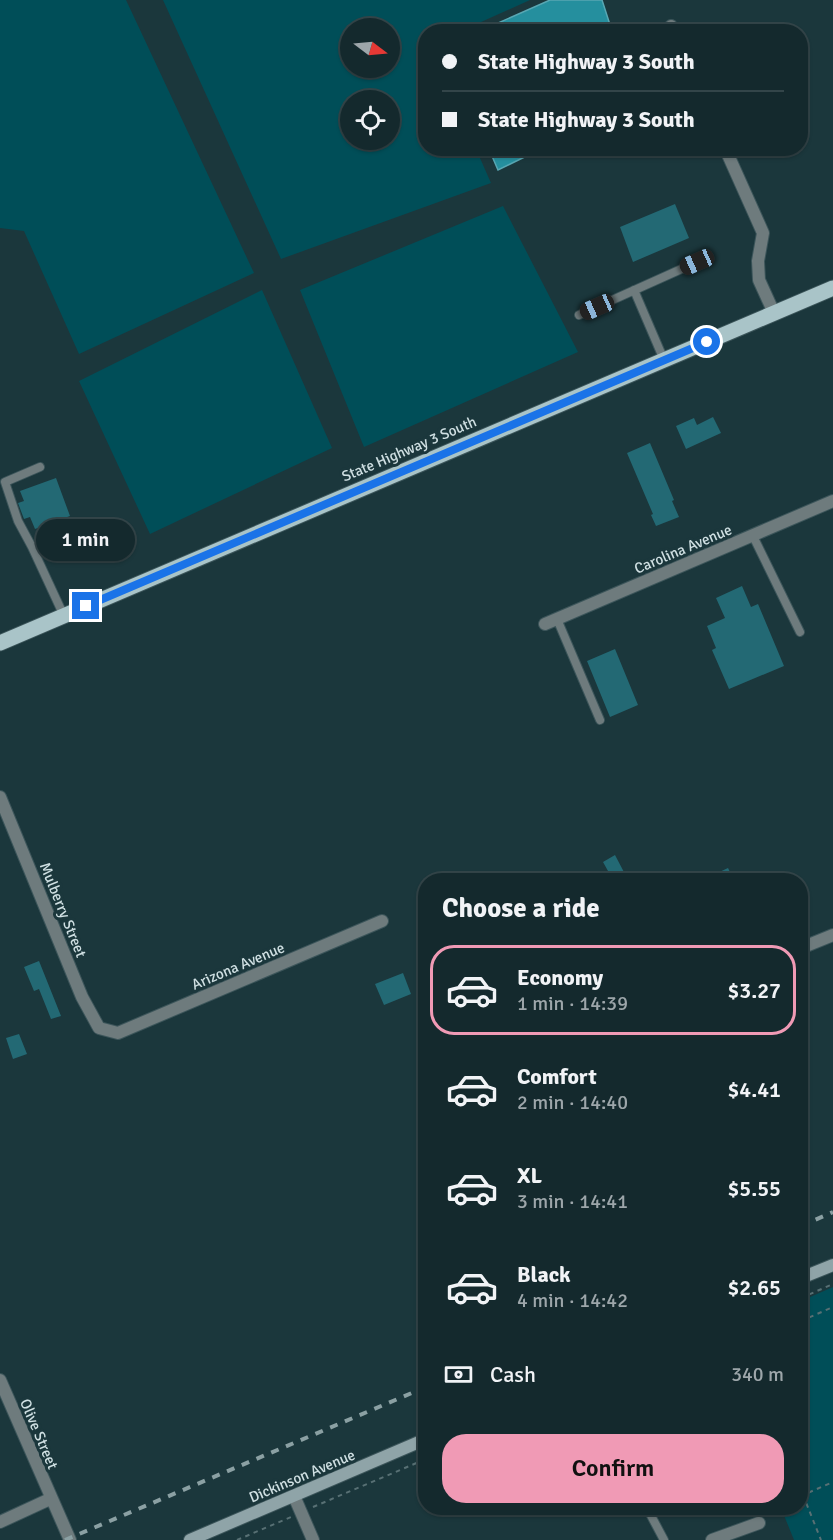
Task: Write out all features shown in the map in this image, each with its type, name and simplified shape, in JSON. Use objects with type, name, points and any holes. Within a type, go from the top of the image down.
[{"type":"main road","name":"State Highway 3 South","points":[[0,643],[833,288]]},
{"type":"street","points":[[729,156],[763,233],[758,261],[759,280],[774,313]]},
{"type":"street","name":"Carolina Avenue","points":[[551,621],[833,501]]},
{"type":"street","name":"Mulberry Street","points":[[0,797],[82,997],[99,1028],[105,1029]]},
{"type":"street","name":"Arizona Avenue","points":[[105,1029],[118,1033],[382,921]]},
{"type":"street","points":[[808,945],[833,935]]},
{"type":"street","points":[[808,1275],[833,1264]]},
{"type":"street","name":"Olive Street","points":[[0,1380],[50,1499],[70,1540]]},
{"type":"street","name":"Dickinson Avenue","points":[[190,1540],[418,1442]]},
{"type":"street","points":[[294,1496],[314,1540]]},
{"type":"street","points":[[0,1522],[50,1499]]},
{"type":"street","points":[[712,1540],[759,1523]]},
{"type":"lane","points":[[579,315],[697,262]]},
{"type":"lane","points":[[634,290],[664,360]]},
{"type":"lane","points":[[40,467],[5,482],[18,521],[64,616]]},
{"type":"lane","points":[[32,547],[86,529]]},
{"type":"lane","points":[[753,536],[800,632]]},
{"type":"lane","points":[[551,621],[600,720]]},
{"type":"lane","points":[[651,1515],[664,1540]]},
{"type":"path","points":[[808,1295],[833,1284]]},
{"type":"path","points":[[808,1318],[833,1307]]},
{"type":"path","points":[[237,1540],[418,1462]]},
{"type":"path","points":[[808,1492],[833,1482]]},
{"type":"path","points":[[808,1509],[821,1540]]},
{"type":"shaded area","points":[[0,0],[126,0],[254,273],[79,354],[24,231],[0,228]]},
{"type":"shaded area","points":[[163,0],[530,0],[477,24],[418,24],[418,156],[479,156],[491,183],[281,259]]},
{"type":"shaded area","points":[[550,0],[602,0],[610,24],[496,24]]},
{"type":"shaded area","points":[[492,156],[527,156],[498,170]]},
{"type":"shaded area","points":[[503,206],[578,352],[364,447],[300,290]]},
{"type":"shaded area","points":[[262,290],[332,448],[150,534],[79,381]]},
{"type":"shaded area","points":[[833,1287],[833,1540],[794,1540],[784,1515],[808,1515],[808,1298]]},
{"type":"building","points":[[675,204],[689,238],[633,262],[620,227]]},
{"type":"building","points":[[713,417],[721,433],[686,449],[676,426],[694,418],[697,425]]},
{"type":"building","points":[[650,443],[679,517],[656,526],[627,453]]},
{"type":"building","points":[[56,478],[70,516],[35,529],[30,517],[24,519],[18,503],[24,501],[20,491]]},
{"type":"building","points":[[742,586],[751,607],[758,604],[784,666],[729,689],[712,650],[716,648],[707,626],[725,618],[716,598]]},
{"type":"building","points":[[615,649],[638,705],[610,717],[587,661]]},
{"type":"building","points":[[615,855],[624,873],[609,873],[603,862]]},
{"type":"building","points":[[728,868],[730,873],[717,873]]},
{"type":"building","points":[[39,961],[61,1016],[51,1019],[39,989],[34,991],[24,967]]},
{"type":"building","points":[[403,973],[411,994],[384,1005],[375,984]]},
{"type":"building","points":[[19,1034],[27,1054],[13,1059],[6,1038]]},
{"type":"railway","points":[[808,1223],[833,1212]]},
{"type":"railway","points":[[65,1540],[418,1390]]},
{"type":"route","points":[[86,606],[707,342]]}]
